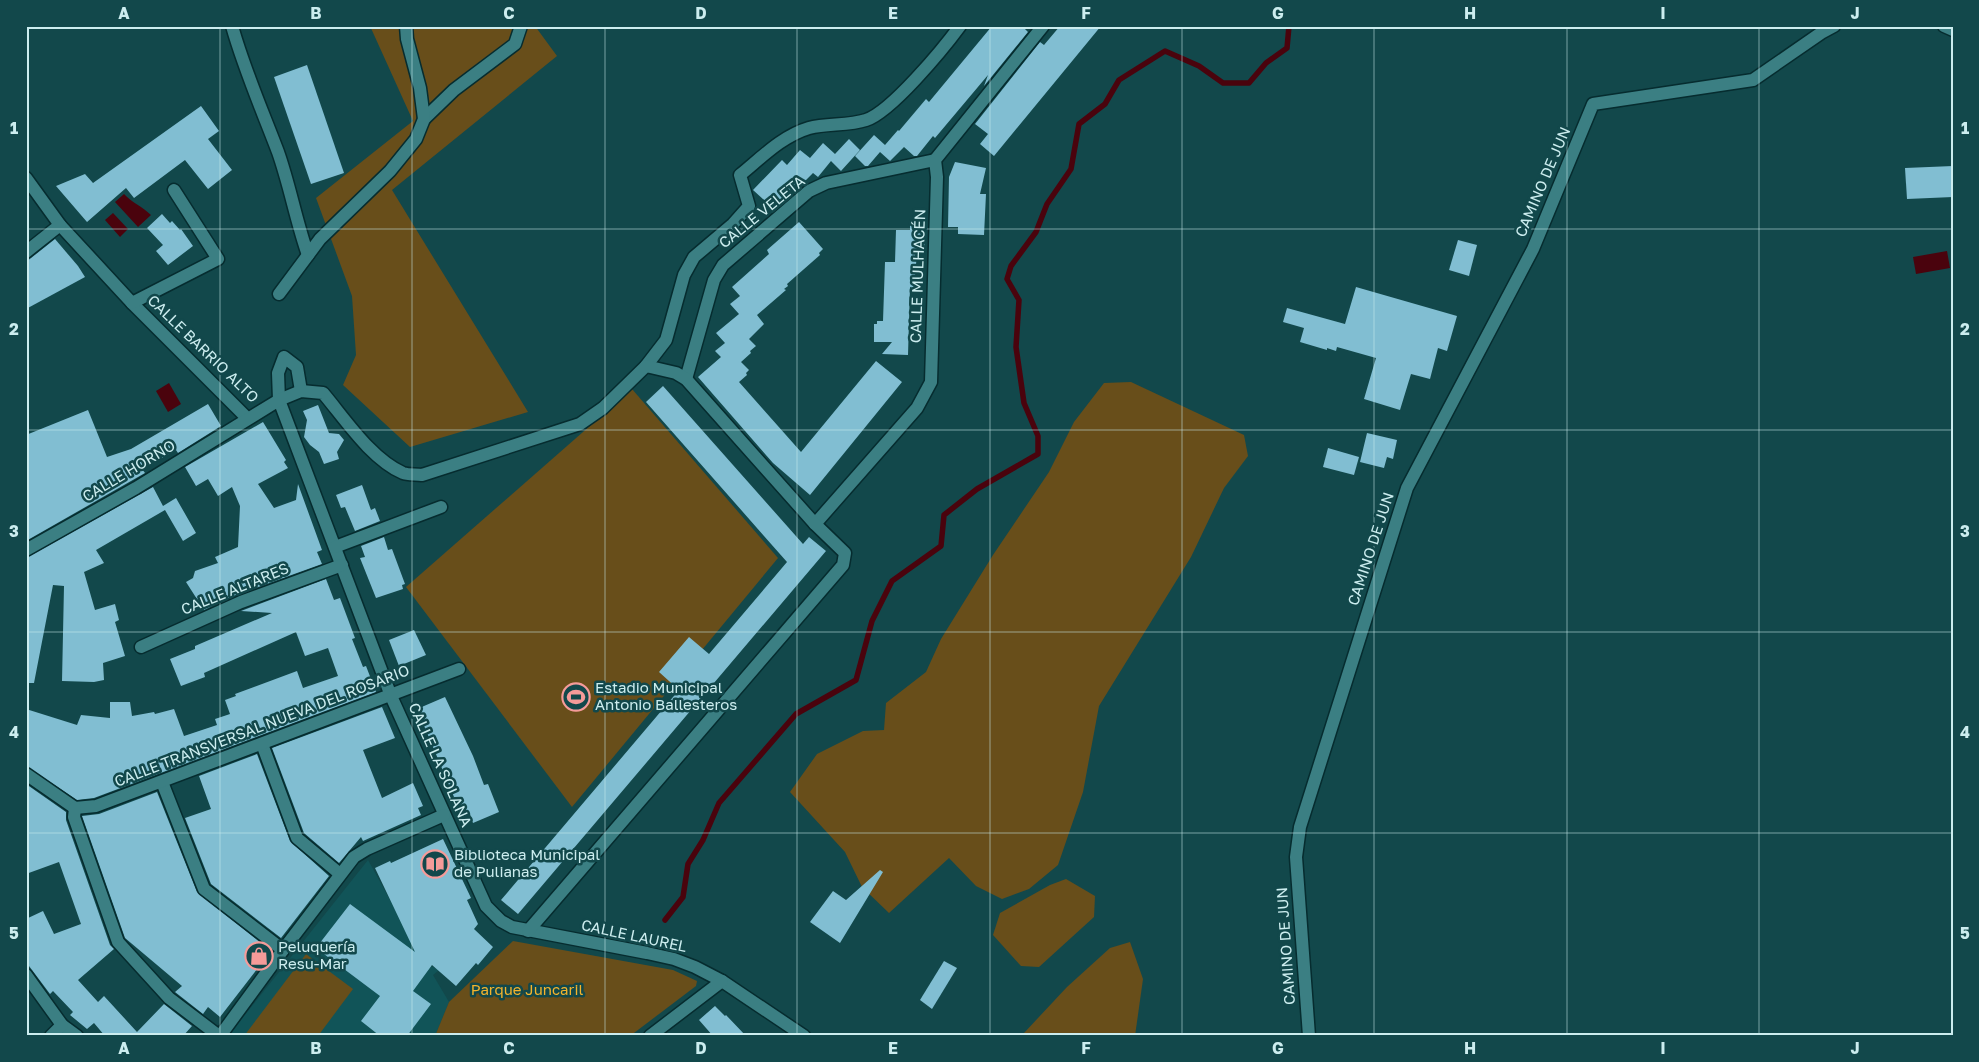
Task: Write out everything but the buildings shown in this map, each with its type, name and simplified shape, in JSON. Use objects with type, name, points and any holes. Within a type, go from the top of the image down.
[{"type":"street","points":[[232,26],[241,58],[278,154],[297,224],[308,255]]},
{"type":"street","points":[[406,26],[407,39],[420,88],[424,119]]},
{"type":"street","points":[[279,294],[320,239],[390,171],[416,139],[424,119],[454,90],[515,44],[521,26]]},
{"type":"street","points":[[301,391],[323,394],[384,461],[404,473],[422,475],[580,424],[603,408],[646,366],[666,340],[684,275],[694,257],[733,224],[749,206],[740,175],[786,138],[809,128],[867,120],[891,104],[947,44],[960,26]]},
{"type":"street","points":[[935,160],[1043,26]]},
{"type":"street","name":"CAMINO DE JUN","points":[[1309,1036],[1296,857],[1300,826],[1407,488],[1533,249],[1594,104],[1753,80],[1834,26]]},
{"type":"street","points":[[1944,26],[1953,30]]},
{"type":"street","name":"CALLE VELETA","points":[[686,379],[714,280],[723,265],[809,191],[826,184],[935,160]]},
{"type":"street","name":"CALLE MULHACÉN","points":[[815,524],[917,408],[931,382],[937,177],[935,160]]},
{"type":"street","name":"CALLE BARRIO ALTO","points":[[26,178],[60,226],[132,303],[247,418],[279,400],[301,391]]},
{"type":"street","name":"CALLE BARRIO ALTO","points":[[132,303],[218,259],[174,190]]},
{"type":"street","points":[[26,252],[60,226]]},
{"type":"street","name":"CALLE LA SOLANA","points":[[301,391],[297,367],[284,357],[278,373],[279,400],[391,696],[486,906],[501,921],[512,927],[528,931]]},
{"type":"street","points":[[528,931],[843,565],[844,553],[815,524],[686,379],[676,373],[646,366]]},
{"type":"street","name":"CALLE HORNO","points":[[26,550],[136,488],[247,418]]},
{"type":"street","points":[[335,547],[441,507]]},
{"type":"street","name":"CALLE ALTARES","points":[[141,647],[241,602],[342,565]]},
{"type":"street","name":"CALLE TRANSVERSAL NUEVA DEL ROSARIO","points":[[75,808],[96,806],[459,669]]},
{"type":"street","points":[[262,744],[297,838],[340,874]]},
{"type":"street","points":[[26,774],[75,808],[74,817],[118,942],[169,998],[220,1036],[354,857],[367,849],[444,815]]},
{"type":"street","points":[[162,782],[204,889],[283,950]]},
{"type":"street","name":"CALLE LAUREL","points":[[528,931],[674,959],[722,981],[804,1036]]},
{"type":"street","points":[[26,975],[62,1025],[77,1036]]},
{"type":"street","points":[[650,1036],[722,981]]},
{"type":"street","points":[[51,1036],[62,1025]]},
{"type":"shaded area","points":[[124,194],[151,215],[138,227],[115,202]]},
{"type":"shaded area","points":[[113,213],[128,229],[120,237],[105,220]]},
{"type":"shaded area","points":[[1947,251],[1950,268],[1916,274],[1913,257]]},
{"type":"shaded area","points":[[169,383],[181,404],[168,412],[156,391]]},
{"type":"shaded area","points":[[368,860],[425,963],[439,970],[433,975],[449,1002],[435,1036],[229,1035]]},
{"type":"green space","points":[[370,26],[535,26],[557,56],[392,190],[528,412],[410,447],[343,385],[356,355],[352,296],[316,198],[413,121]]},
{"type":"green space","points":[[1131,382],[1244,435],[1248,456],[1224,488],[1191,557],[1099,706],[1083,792],[1058,865],[1029,889],[1002,899],[976,886],[949,858],[889,913],[862,887],[845,852],[790,792],[817,754],[863,731],[884,730],[886,703],[926,672],[941,639],[993,555],[1049,472],[1074,422],[1104,383]]},
{"type":"green space","name":"Estadio Municipal Antonio Ballesteros","points":[[632,389],[778,558],[572,807],[406,587]]},
{"type":"green space","points":[[1066,879],[1095,896],[1094,917],[1039,967],[1021,966],[993,935],[1000,913],[1050,885]]},
{"type":"green space","name":"Parque Juncaril","points":[[513,941],[673,970],[697,981],[696,986],[630,1036],[435,1036],[449,1002]]},
{"type":"green space","points":[[1130,942],[1143,979],[1135,1036],[1026,1036],[1024,1033],[1067,987],[1110,948]]},
{"type":"green space","points":[[306,954],[353,989],[318,1036],[244,1036]]},
{"type":"waterway","points":[[665,920],[683,897],[688,864],[703,840],[719,803],[796,714],[856,680],[872,621],[892,581],[941,546],[944,515],[977,489],[1038,454],[1038,436],[1024,403],[1016,347],[1019,300],[1007,279],[1011,266],[1036,232],[1047,204],[1071,169],[1079,124],[1105,104],[1119,80],[1165,51],[1199,66],[1223,83],[1249,83],[1266,63],[1287,48],[1289,26]]},
{"type":"place","name":"Estadio Municipal Antonio Ballesteros","points":[[576,697]]},
{"type":"place","name":"Biblioteca Municipal de Pulianas","points":[[435,864]]},
{"type":"place","name":"Peluquería Resu-Mar","points":[[259,956]]}]
